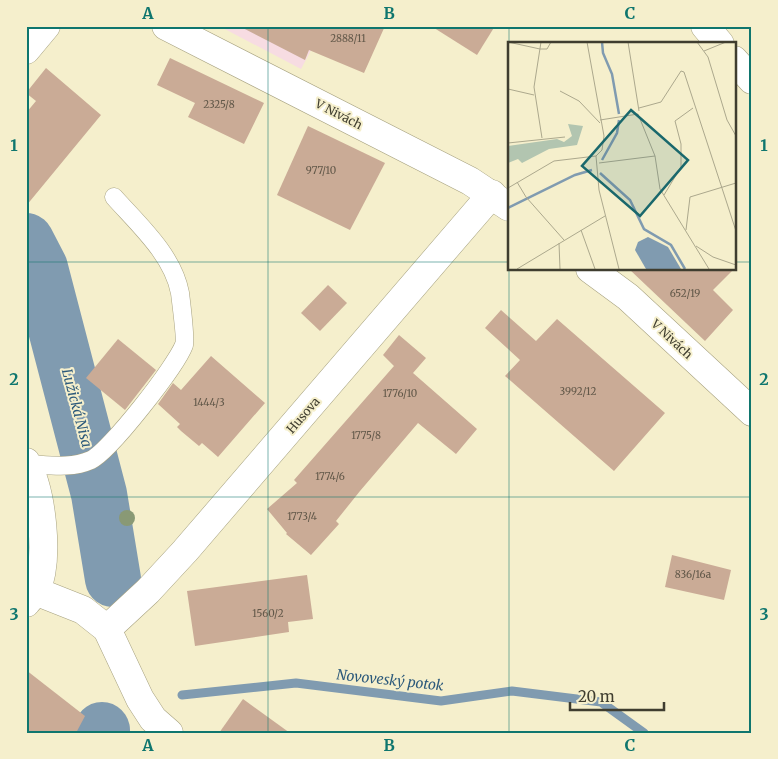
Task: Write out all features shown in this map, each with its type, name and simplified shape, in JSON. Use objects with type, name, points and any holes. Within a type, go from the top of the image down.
[{"type":"street","points":[[26,50],[46,26]]},
{"type":"street","name":"V Nivách","points":[[166,26],[470,181],[501,201]]},
{"type":"street","points":[[706,26],[718,42]]},
{"type":"street","points":[[736,62],[752,80]]},
{"type":"street","name":"Husova","points":[[107,629],[148,591],[185,551],[501,201]]},
{"type":"street","name":"V Nivách","points":[[591,270],[628,297],[752,412]]},
{"type":"street","points":[[27,463],[40,503],[43,550],[41,568],[31,597],[84,610],[107,629],[140,699],[153,718],[166,731]]},
{"type":"lane","points":[[27,463],[65,466],[91,460],[158,388],[184,344],[180,291],[165,254],[114,197]]},
{"type":"shaded area","points":[[219,26],[324,26],[301,69]]},
{"type":"building","points":[[239,26],[385,26],[364,73],[309,50],[305,60]]},
{"type":"building","points":[[431,26],[495,26],[477,55]]},
{"type":"building","points":[[170,58],[264,103],[244,144],[188,117],[195,103],[157,85]]},
{"type":"building","points":[[46,68],[101,115],[26,206],[26,113],[36,101],[26,93]]},
{"type":"building","points":[[308,126],[385,163],[350,230],[277,195]]},
{"type":"building","points":[[630,270],[733,270],[713,290],[733,310],[705,341]]},
{"type":"building","points":[[328,285],[347,303],[320,331],[301,313]]},
{"type":"building","points":[[501,310],[536,341],[557,319],[665,413],[614,471],[505,376],[520,360],[485,328]]},
{"type":"building","points":[[399,335],[426,358],[413,373],[477,429],[456,454],[418,423],[360,491],[336,521],[339,524],[311,555],[286,534],[267,509],[297,483],[294,480],[394,366],[383,355]]},
{"type":"building","points":[[118,339],[156,370],[125,410],[86,378]]},
{"type":"building","points":[[211,356],[265,403],[218,457],[202,443],[199,446],[181,431],[177,427],[180,424],[158,404],[173,383],[181,390]]},
{"type":"building","points":[[672,555],[731,570],[724,600],[665,587]]},
{"type":"building","points":[[307,575],[313,619],[288,622],[289,632],[195,646],[187,591]]},
{"type":"building","points":[[26,670],[85,716],[76,733],[26,733]]},
{"type":"building","points":[[243,699],[290,733],[219,733]]},
{"type":"waterway","name":"Lužická Nisa","points":[[26,241],[40,268],[99,494],[113,579]]},
{"type":"waterway","name":"Novoveský potok","points":[[182,695],[296,683],[441,701],[512,691],[601,702],[644,733]]}]
